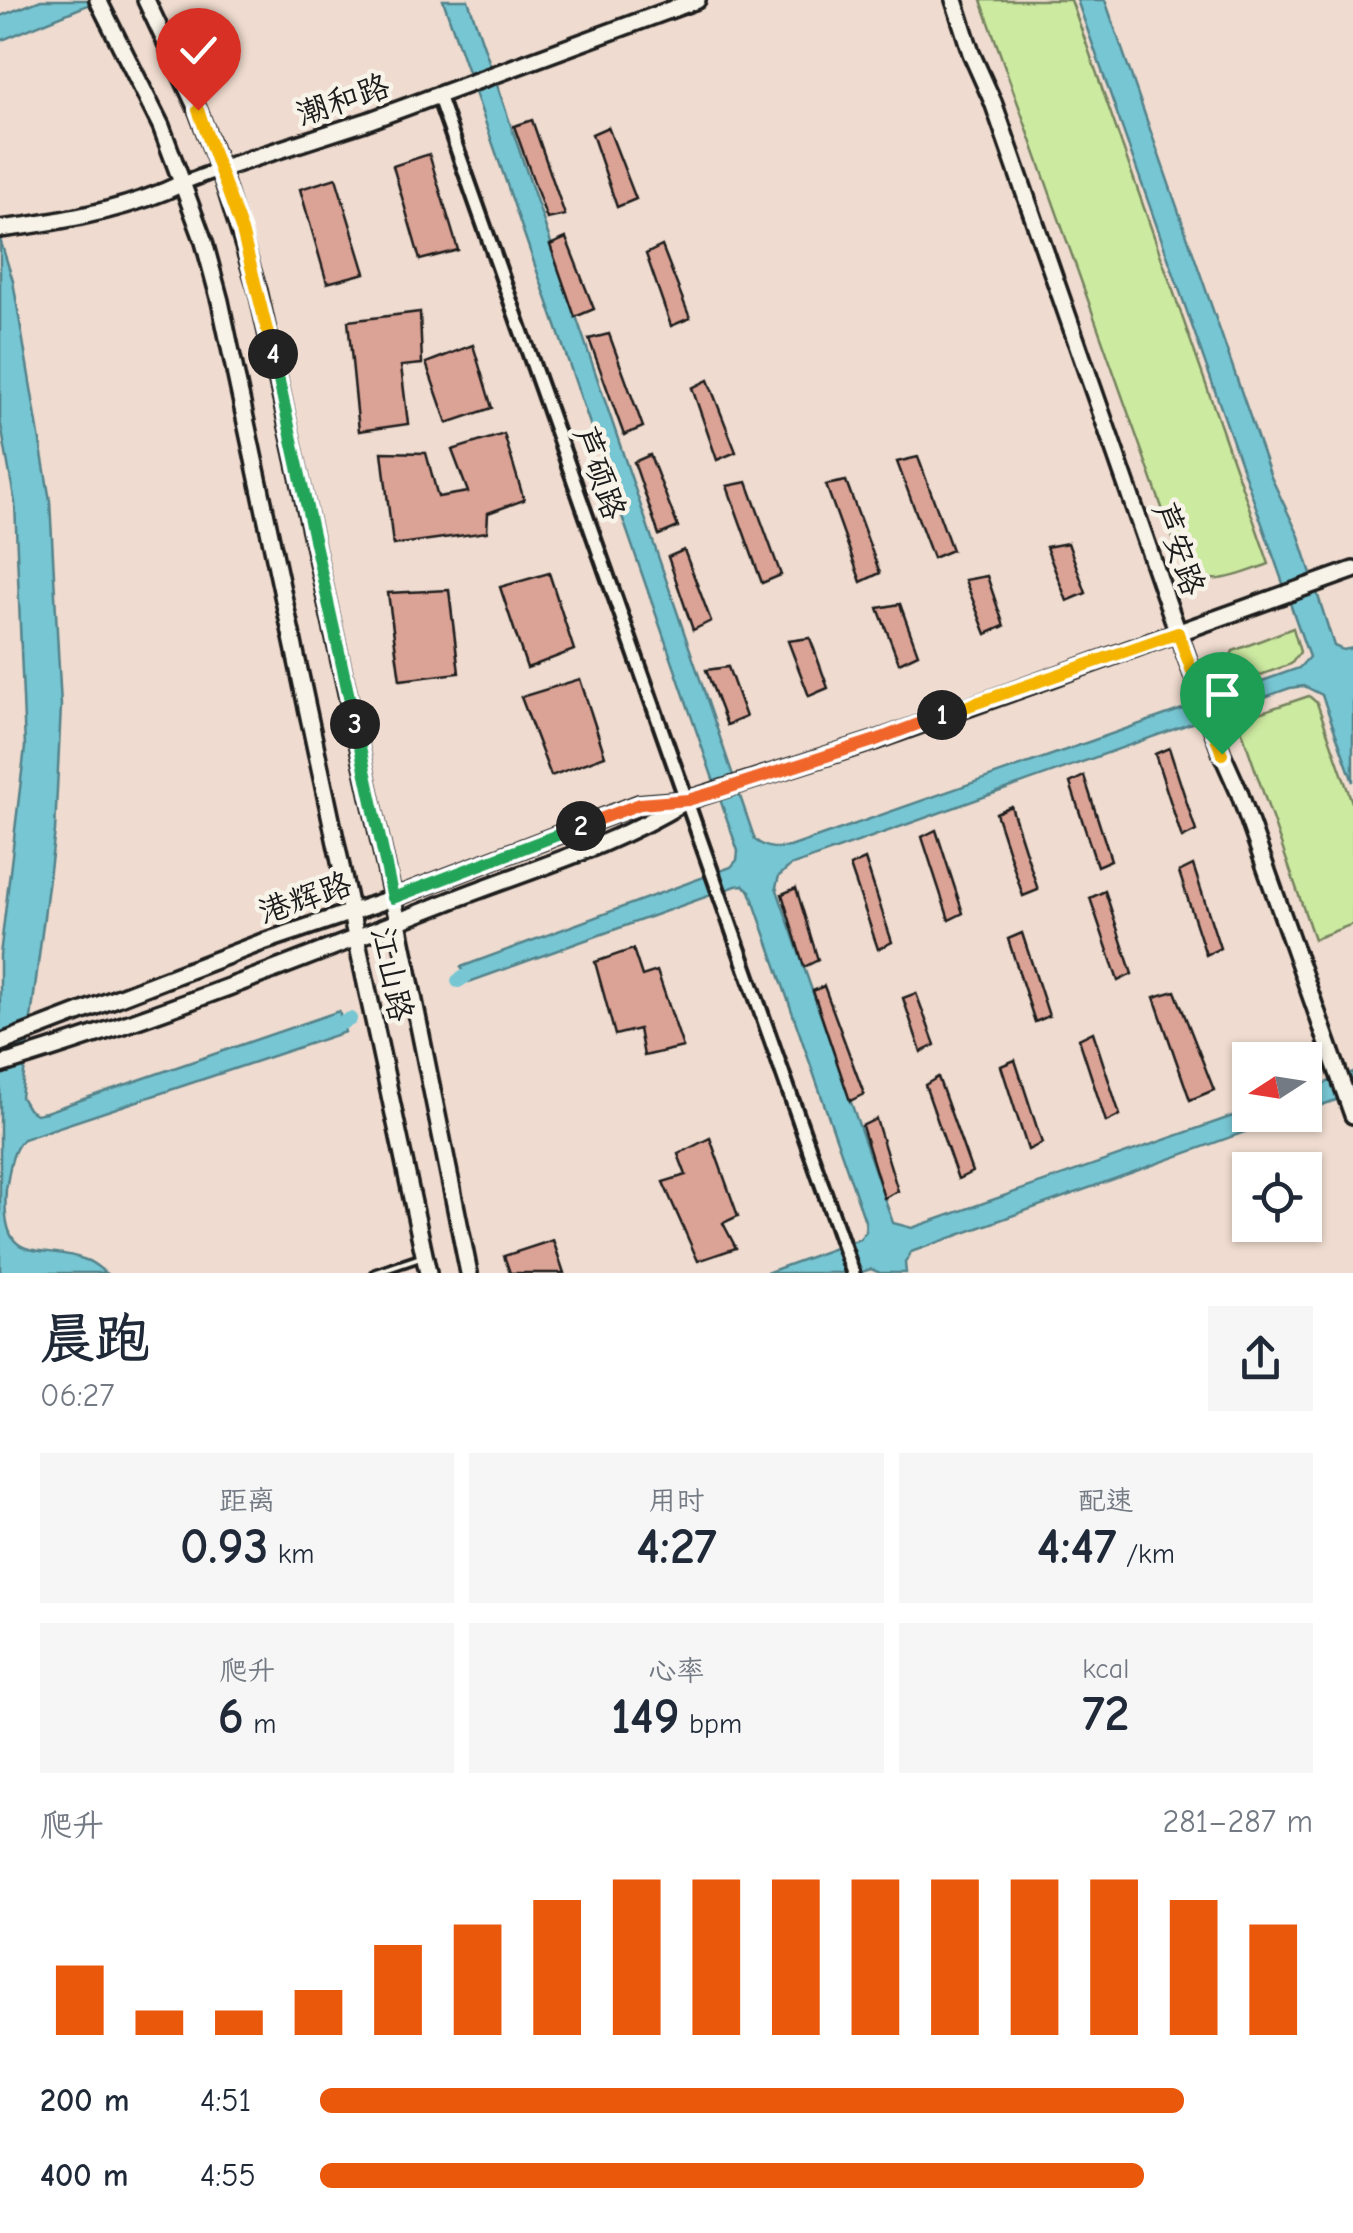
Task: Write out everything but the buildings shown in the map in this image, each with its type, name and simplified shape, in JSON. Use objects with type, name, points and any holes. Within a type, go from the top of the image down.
[{"type":"main road","name":"江山路","points":[[146,0],[198,110],[220,169],[242,231],[266,322],[393,898],[470,1273]]},
{"type":"main road","name":"潮和路","points":[[220,169],[438,95],[697,0]]},
{"type":"main road","name":"芦安路","points":[[954,0],[1353,1114]]},
{"type":"main road","name":"江山路","points":[[101,6],[161,126],[204,242],[234,361],[428,1273]]},
{"type":"main road","name":"潮和路","points":[[7,228],[150,198],[183,183]]},
{"type":"main road","name":"港辉路","points":[[0,1043],[640,804],[688,800],[876,740],[1353,570]]},
{"type":"main road","name":"港辉路","points":[[0,1064],[54,1049],[644,828],[688,800]]},
{"type":"street","name":"芦硕路","points":[[438,95],[854,1273]]},
{"type":"street","name":"潮和路","points":[[183,183],[220,169]]},
{"type":"lane","points":[[376,1273],[424,1256]]},
{"type":"green space","points":[[981,0],[1071,0],[1269,564],[1234,576],[1210,579],[1190,571],[1181,561]]},
{"type":"green space","points":[[1293,628],[1300,652],[1291,664],[1227,687],[1225,669],[1233,651]]},
{"type":"green space","points":[[1309,696],[1317,703],[1353,805],[1353,924],[1314,939],[1238,720]]},
{"type":"water","points":[[41,0],[100,0],[0,41],[0,16]]},
{"type":"water","points":[[443,0],[468,0],[755,840],[775,848],[790,847],[1299,668],[1309,657],[1077,0],[1105,0],[1271,477],[1299,536],[1334,646],[1343,650],[1353,648],[1353,782],[1322,695],[1304,686],[1290,688],[790,866],[779,876],[776,887],[893,1223],[912,1228],[1232,1116],[1232,1132],[1245,1132],[911,1252],[905,1263],[906,1273],[871,1269],[859,1273],[766,1273],[860,1239],[866,1231],[750,891],[743,885],[736,886],[469,982],[461,967],[731,867],[738,851]]},
{"type":"water","points":[[0,239],[13,281],[50,501],[61,706],[55,831],[21,1097],[36,1114],[46,1112],[339,1011],[345,1032],[23,1139],[13,1156],[6,1189],[10,1232],[26,1248],[86,1260],[106,1273],[0,1273],[0,955],[25,747],[15,503],[0,420]]},
{"type":"water","points":[[1353,1072],[1353,1094],[1322,1105],[1322,1084]]},
{"type":"waterway","points":[[458,981],[466,976]]},
{"type":"waterway","points":[[342,1023],[350,1019]]},
{"type":"route","points":[[198,110],[242,231],[258,291],[393,898],[640,804],[688,800],[715,792],[876,740],[1178,633],[1222,754]]}]
